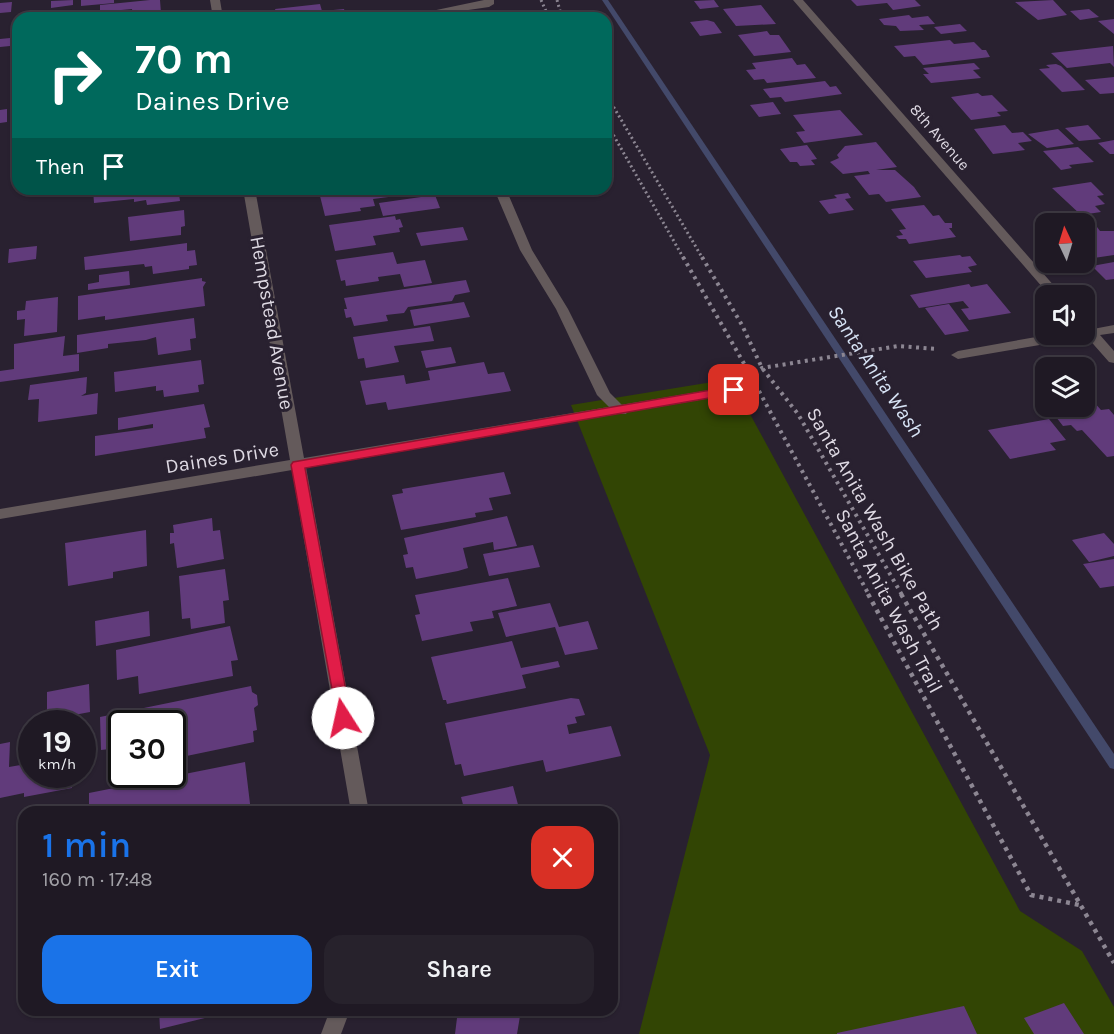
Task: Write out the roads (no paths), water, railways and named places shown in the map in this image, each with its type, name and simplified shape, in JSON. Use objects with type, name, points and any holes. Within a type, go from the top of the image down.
[{"type":"street","points":[[445,12],[489,4],[489,0]]},
{"type":"street","name":"8th Avenue","points":[[798,0],[1048,285]]},
{"type":"street","name":"Hempstead Avenue","points":[[250,195],[359,806]]},
{"type":"street","points":[[503,195],[526,250],[562,309],[604,395],[621,411]]},
{"type":"street","points":[[1095,331],[1114,329]]},
{"type":"street","points":[[958,354],[1035,341]]},
{"type":"street","points":[[1095,342],[1114,359]]},
{"type":"street","name":"Daines Drive","points":[[0,514],[621,411],[734,390]]},
{"type":"street","points":[[331,1034],[338,1016]]},
{"type":"waterway","name":"Santa Anita Wash","points":[[605,0],[1114,764]]}]
